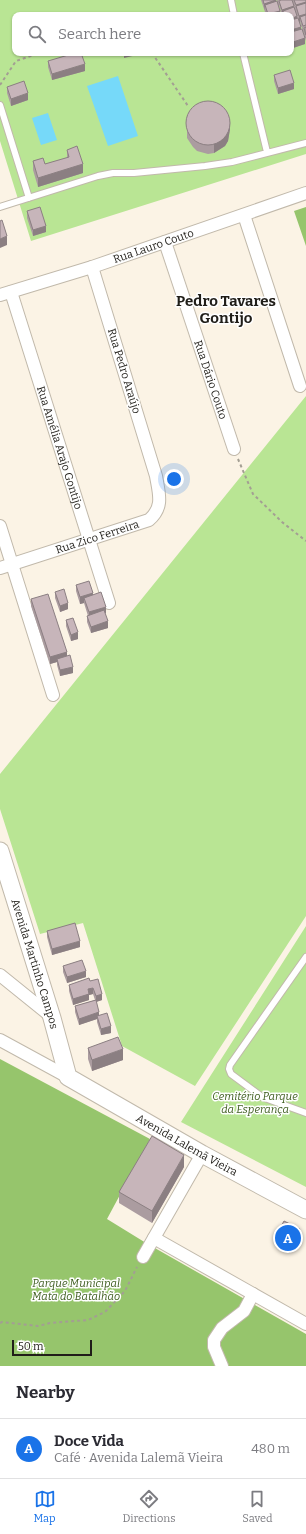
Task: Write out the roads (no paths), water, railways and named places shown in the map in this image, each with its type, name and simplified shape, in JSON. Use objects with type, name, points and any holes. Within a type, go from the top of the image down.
[{"type":"main road","name":"Avenida Martinho Campos","points":[[0,851],[52,1018],[68,1077]]},
{"type":"main road","name":"Avenida Lalemã Vieira","points":[[68,1077],[202,1154],[306,1210]]},
{"type":"street","name":"Rua Lauro Couto","points":[[6,294],[92,267],[306,193]]},
{"type":"street","points":[[244,215],[300,386]]},
{"type":"street","name":"Rua Dário Couto","points":[[165,242],[234,449]]},
{"type":"street","name":"Rua Pedro Araújo","points":[[92,267],[156,476]]},
{"type":"street","name":"Rua Amélia Arajo Gontijo","points":[[6,294],[109,602]]},
{"type":"street","name":"Rua Zico Ferreira","points":[[0,568],[149,520],[156,514],[159,508],[156,476]]},
{"type":"street","points":[[0,526],[53,695]]},
{"type":"street","points":[[0,975],[52,1018]]},
{"type":"street","points":[[0,1040],[68,1077]]},
{"type":"street","points":[[142,1257],[202,1154]]},
{"type":"street","points":[[154,1238],[306,1324]]},
{"type":"street","points":[[222,1366],[214,1347],[214,1340],[222,1328],[244,1311],[253,1294]]},
{"type":"lane","points":[[231,0],[233,12]]},
{"type":"lane","points":[[244,56],[267,152]]},
{"type":"lane","points":[[0,105],[29,198]]},
{"type":"lane","points":[[0,207],[98,176],[113,173],[134,173],[232,162],[306,143]]},
{"type":"lane","points":[[306,957],[230,1065],[229,1069],[231,1074],[262,1097],[306,1113]]},
{"type":"water","points":[[118,76],[138,136],[108,146],[87,86]]},
{"type":"water","points":[[48,113],[57,140],[41,145],[32,118]]},
{"type":"place","name":"Doce Vida","points":[[288,1238]]},
{"type":"district","name":"Pedro Tavares Gontijo","points":[[226,310]]},
{"type":"park label","name":"Cemitério Parque da Esperança","points":[[255,1102]]},
{"type":"park label","name":"Parque Municipal Mata do Batalhão","points":[[76,1289]]}]
